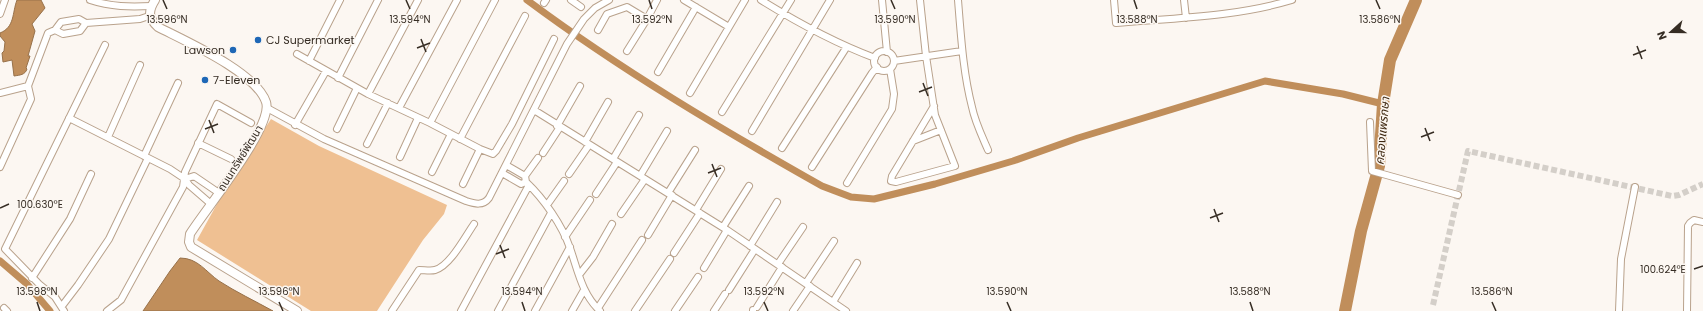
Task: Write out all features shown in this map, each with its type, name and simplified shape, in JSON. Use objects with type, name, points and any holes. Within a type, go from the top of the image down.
[{"type":"street","points":[[0,14],[5,0]]},
{"type":"street","points":[[90,0],[117,6],[153,3],[150,16],[158,27],[238,71],[261,93],[266,101],[267,108],[295,125],[402,174],[475,204],[486,202],[489,198],[567,44],[579,26],[595,8],[609,0]]},
{"type":"street","points":[[309,61],[340,0]]},
{"type":"street","points":[[338,78],[378,0]]},
{"type":"street","points":[[368,94],[418,0]]},
{"type":"street","points":[[399,108],[456,0]]},
{"type":"street","points":[[430,123],[495,0]]},
{"type":"street","points":[[571,0],[581,7]]},
{"type":"street","points":[[627,51],[647,19],[656,0]]},
{"type":"street","points":[[684,0],[729,28]]},
{"type":"street","points":[[690,93],[744,0]]},
{"type":"street","points":[[761,0],[783,14],[846,48],[875,58]]},
{"type":"street","points":[[722,112],[791,0]]},
{"type":"street","points":[[752,131],[830,0]]},
{"type":"street","points":[[882,0],[887,52]]},
{"type":"street","points":[[920,0],[926,56],[934,106],[935,115],[955,166],[896,182],[891,181],[892,176],[934,106]]},
{"type":"street","points":[[958,0],[962,51],[972,107],[988,150]]},
{"type":"street","points":[[1114,0],[1116,23],[1217,16],[1252,10],[1292,0]]},
{"type":"street","points":[[1184,0],[1186,18]]},
{"type":"street","points":[[598,30],[607,14],[627,7],[647,19]]},
{"type":"street","points":[[658,72],[696,7]]},
{"type":"street","points":[[0,167],[31,99],[28,86],[48,33],[55,30],[61,22],[79,19],[86,23],[140,19],[150,16]]},
{"type":"street","points":[[460,139],[525,16]]},
{"type":"street","points":[[55,30],[63,34],[80,31],[86,23]]},
{"type":"street","points":[[297,54],[368,94],[430,123],[480,149],[494,154],[512,124],[554,39]]},
{"type":"street","points":[[105,45],[5,249],[32,278],[55,297],[63,308],[109,239],[178,83]]},
{"type":"street","points":[[782,148],[846,48]]},
{"type":"street","points":[[894,61],[962,51]]},
{"type":"street","points":[[887,52],[892,55],[894,61],[893,67],[882,71],[877,67],[875,58],[879,53],[887,52]]},
{"type":"street","points":[[108,137],[140,65]]},
{"type":"street","points":[[812,167],[877,67]]},
{"type":"street","points":[[847,182],[892,108],[894,94],[890,69]]},
{"type":"street","points":[[295,125],[326,71]]},
{"type":"street","points":[[0,93],[28,86]]},
{"type":"street","points":[[461,311],[540,156],[559,126],[580,86]]},
{"type":"street","points":[[337,129],[357,88]]},
{"type":"street","points":[[569,174],[608,102]]},
{"type":"street","points":[[367,144],[388,103]]},
{"type":"street","points":[[107,311],[120,300],[183,187],[185,172],[217,104],[251,123]]},
{"type":"street","name":"ถนนทรัพย์พัฒนา","points":[[267,108],[261,126],[241,162],[190,234],[189,242],[191,247],[297,311]]},
{"type":"street","points":[[534,110],[725,229],[846,311]]},
{"type":"street","points":[[596,194],[639,115]]},
{"type":"street","points":[[69,118],[146,157],[184,179],[189,186],[211,204]]},
{"type":"street","points":[[400,157],[418,118]]},
{"type":"street","points":[[1370,122],[1372,168],[1374,172],[1458,195]]},
{"type":"street","points":[[913,141],[941,130]]},
{"type":"street","points":[[621,214],[643,177],[667,131]]},
{"type":"street","points":[[432,172],[451,134]]},
{"type":"street","points":[[198,143],[231,159]]},
{"type":"street","points":[[463,184],[480,149]]},
{"type":"street","points":[[648,234],[695,150]]},
{"type":"street","points":[[506,165],[527,181],[546,205],[570,247],[584,290],[599,310],[642,240]]},
{"type":"street","points":[[674,253],[721,169]]},
{"type":"street","points":[[502,173],[521,184],[527,181]]},
{"type":"street","points":[[32,278],[70,219],[91,174]]},
{"type":"street","points":[[184,179],[194,176],[219,193]]},
{"type":"street","points":[[546,205],[564,181]]},
{"type":"street","points":[[704,268],[749,186]]},
{"type":"street","points":[[1619,311],[1621,259],[1635,187]]},
{"type":"street","points":[[565,237],[590,200]]},
{"type":"street","points":[[714,311],[753,248],[777,202]]},
{"type":"street","points":[[498,311],[551,213]]},
{"type":"street","points":[[1687,311],[1688,226],[1694,220],[1703,222]]},
{"type":"street","points":[[392,311],[419,270],[435,270],[443,265],[450,259],[474,224]]},
{"type":"street","points":[[579,276],[593,257],[612,224]]},
{"type":"street","points":[[754,309],[803,227]]},
{"type":"street","points":[[793,311],[834,241]]},
{"type":"street","points":[[535,311],[570,247]]},
{"type":"street","points":[[635,311],[670,259]]},
{"type":"street","points":[[832,311],[857,263]]},
{"type":"street","points":[[675,311],[698,277]]},
{"type":"street","points":[[572,311],[584,290]]},
{"type":"shaded area","points":[[17,0],[41,0],[45,8],[32,24],[35,31],[28,56],[30,56],[27,69],[22,74],[14,76],[12,60],[3,62],[2,53],[4,51],[5,42],[0,36],[0,33],[11,23]]},
{"type":"shaded area","points":[[271,119],[319,146],[447,205],[444,214],[423,240],[377,311],[311,311],[197,240],[222,195]]},
{"type":"shaded area","points":[[180,258],[192,260],[219,281],[273,311],[143,311]]},
{"type":"waterway","points":[[527,0],[635,75],[709,121],[822,186],[851,197],[874,199],[935,184],[1013,161],[1078,138],[1265,81],[1343,94],[1383,104]]},
{"type":"waterway","name":"คลองแพรกษา","points":[[1345,311],[1361,231],[1379,166],[1383,104],[1390,60],[1416,0]]},
{"type":"waterway","points":[[0,261],[27,284],[50,311]]},
{"type":"tunnel","points":[[1433,305],[1468,151],[1672,196],[1679,195],[1703,184]]},
{"type":"place","name":"CJ Supermarket","points":[[258,40]]},
{"type":"place","name":"Lawson","points":[[233,50]]},
{"type":"place","name":"7-Eleven","points":[[205,80]]}]
